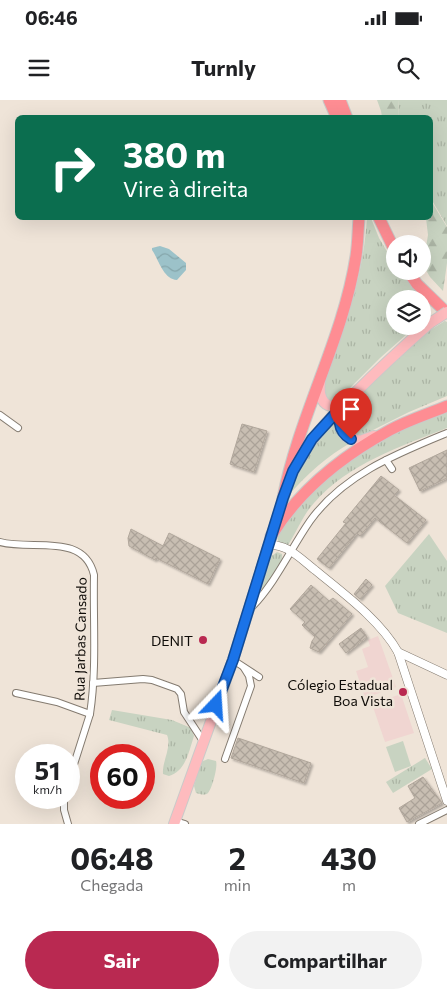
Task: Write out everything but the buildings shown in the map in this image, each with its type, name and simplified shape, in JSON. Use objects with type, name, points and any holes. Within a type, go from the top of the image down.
[{"type":"highway","points":[[329,100],[336,115]]},
{"type":"highway","points":[[340,100],[346,115]]},
{"type":"highway","points":[[283,498],[292,461],[351,282],[357,255],[359,220]]},
{"type":"highway","points":[[380,220],[387,235]]},
{"type":"highway","points":[[388,220],[395,235]]},
{"type":"highway","points":[[414,280],[447,312]]},
{"type":"highway","points":[[425,280],[447,303]]},
{"type":"highway","points":[[270,540],[291,507],[321,475],[391,429],[447,406]]},
{"type":"main road","points":[[178,823],[203,741],[233,660],[283,498],[299,460],[309,443],[345,403],[430,323],[447,312]]},
{"type":"main road","points":[[321,376],[320,392],[324,402],[332,407],[345,403]]},
{"type":"main road","points":[[345,403],[340,413],[339,423],[344,433],[351,439],[360,441],[391,429]]},
{"type":"street","points":[[0,415],[18,428]]},
{"type":"street","points":[[247,612],[264,594],[314,517],[333,494],[352,480],[386,460],[447,432]]},
{"type":"street","points":[[386,460],[392,469]]},
{"type":"street","points":[[270,540],[291,551],[344,594],[386,634],[398,652],[447,801]]},
{"type":"street","name":"Rua Jarbas Cansado","points":[[0,542],[16,545],[65,547],[78,551],[88,559],[94,575],[93,683],[90,714],[80,745]]},
{"type":"street","points":[[398,652],[447,675]]},
{"type":"street","points":[[233,660],[259,677]]},
{"type":"street","points":[[225,759],[251,686],[249,676],[244,668]]},
{"type":"street","points":[[93,683],[143,679],[152,680],[177,689],[181,692],[184,712],[203,741]]},
{"type":"street","points":[[16,693],[57,702],[90,714]]},
{"type":"street","points":[[64,809],[68,824]]},
{"type":"street","points":[[419,824],[447,810]]},
{"type":"shaded area","points":[[378,636],[396,687],[365,698],[356,671],[368,667],[362,649],[370,646],[368,640]]},
{"type":"shaded area","points":[[401,694],[414,733],[385,742],[372,704]]},
{"type":"green space","points":[[377,100],[398,100],[399,115],[382,115]]},
{"type":"green space","points":[[398,100],[447,100],[447,226],[433,202],[433,115],[399,115]]},
{"type":"green space","points":[[433,204],[447,227],[447,263],[443,291],[431,278],[431,235],[428,235],[426,220],[433,220]]},
{"type":"green space","points":[[367,220],[372,220],[386,250],[386,280],[407,280],[415,290],[386,290],[386,335],[406,335],[338,400],[329,402],[322,388],[345,325],[361,263]]},
{"type":"green space","points":[[445,321],[447,322],[447,396],[409,412],[361,436],[351,435],[343,424],[344,409],[402,353],[423,335],[431,335],[431,330]]},
{"type":"green space","points":[[447,409],[447,428],[376,458],[343,477],[314,503],[288,545],[285,546],[279,543],[277,537],[283,524],[310,489],[382,439]]},
{"type":"green space","points":[[336,417],[352,442],[318,466],[288,496],[308,454]]},
{"type":"green space","points":[[429,534],[447,561],[447,633],[398,613],[385,586]]},
{"type":"green space","points":[[277,552],[282,554],[280,565],[257,595],[269,558]]},
{"type":"green space","points":[[112,710],[172,720],[191,728],[194,736],[186,760],[179,770],[169,776],[163,774],[168,749],[167,735],[109,720]]},
{"type":"green space","points":[[403,741],[411,766],[395,772],[386,747]]},
{"type":"green space","points":[[425,758],[432,769],[393,793],[386,782]]},
{"type":"green space","points":[[208,759],[216,761],[213,783],[207,794],[196,793],[194,786],[201,762]]},
{"type":"water","points":[[160,246],[169,249],[186,263],[186,270],[177,280],[172,279],[165,273],[152,250],[152,248]]},
{"type":"place","name":"DENIT","points":[[203,640]]},
{"type":"place","name":"Cólegio Estadual Boa Vista","points":[[403,692]]},
{"type":"route","points":[[216,705],[233,660],[293,471],[312,439],[345,403],[341,409],[339,423],[344,433],[351,439]]}]
